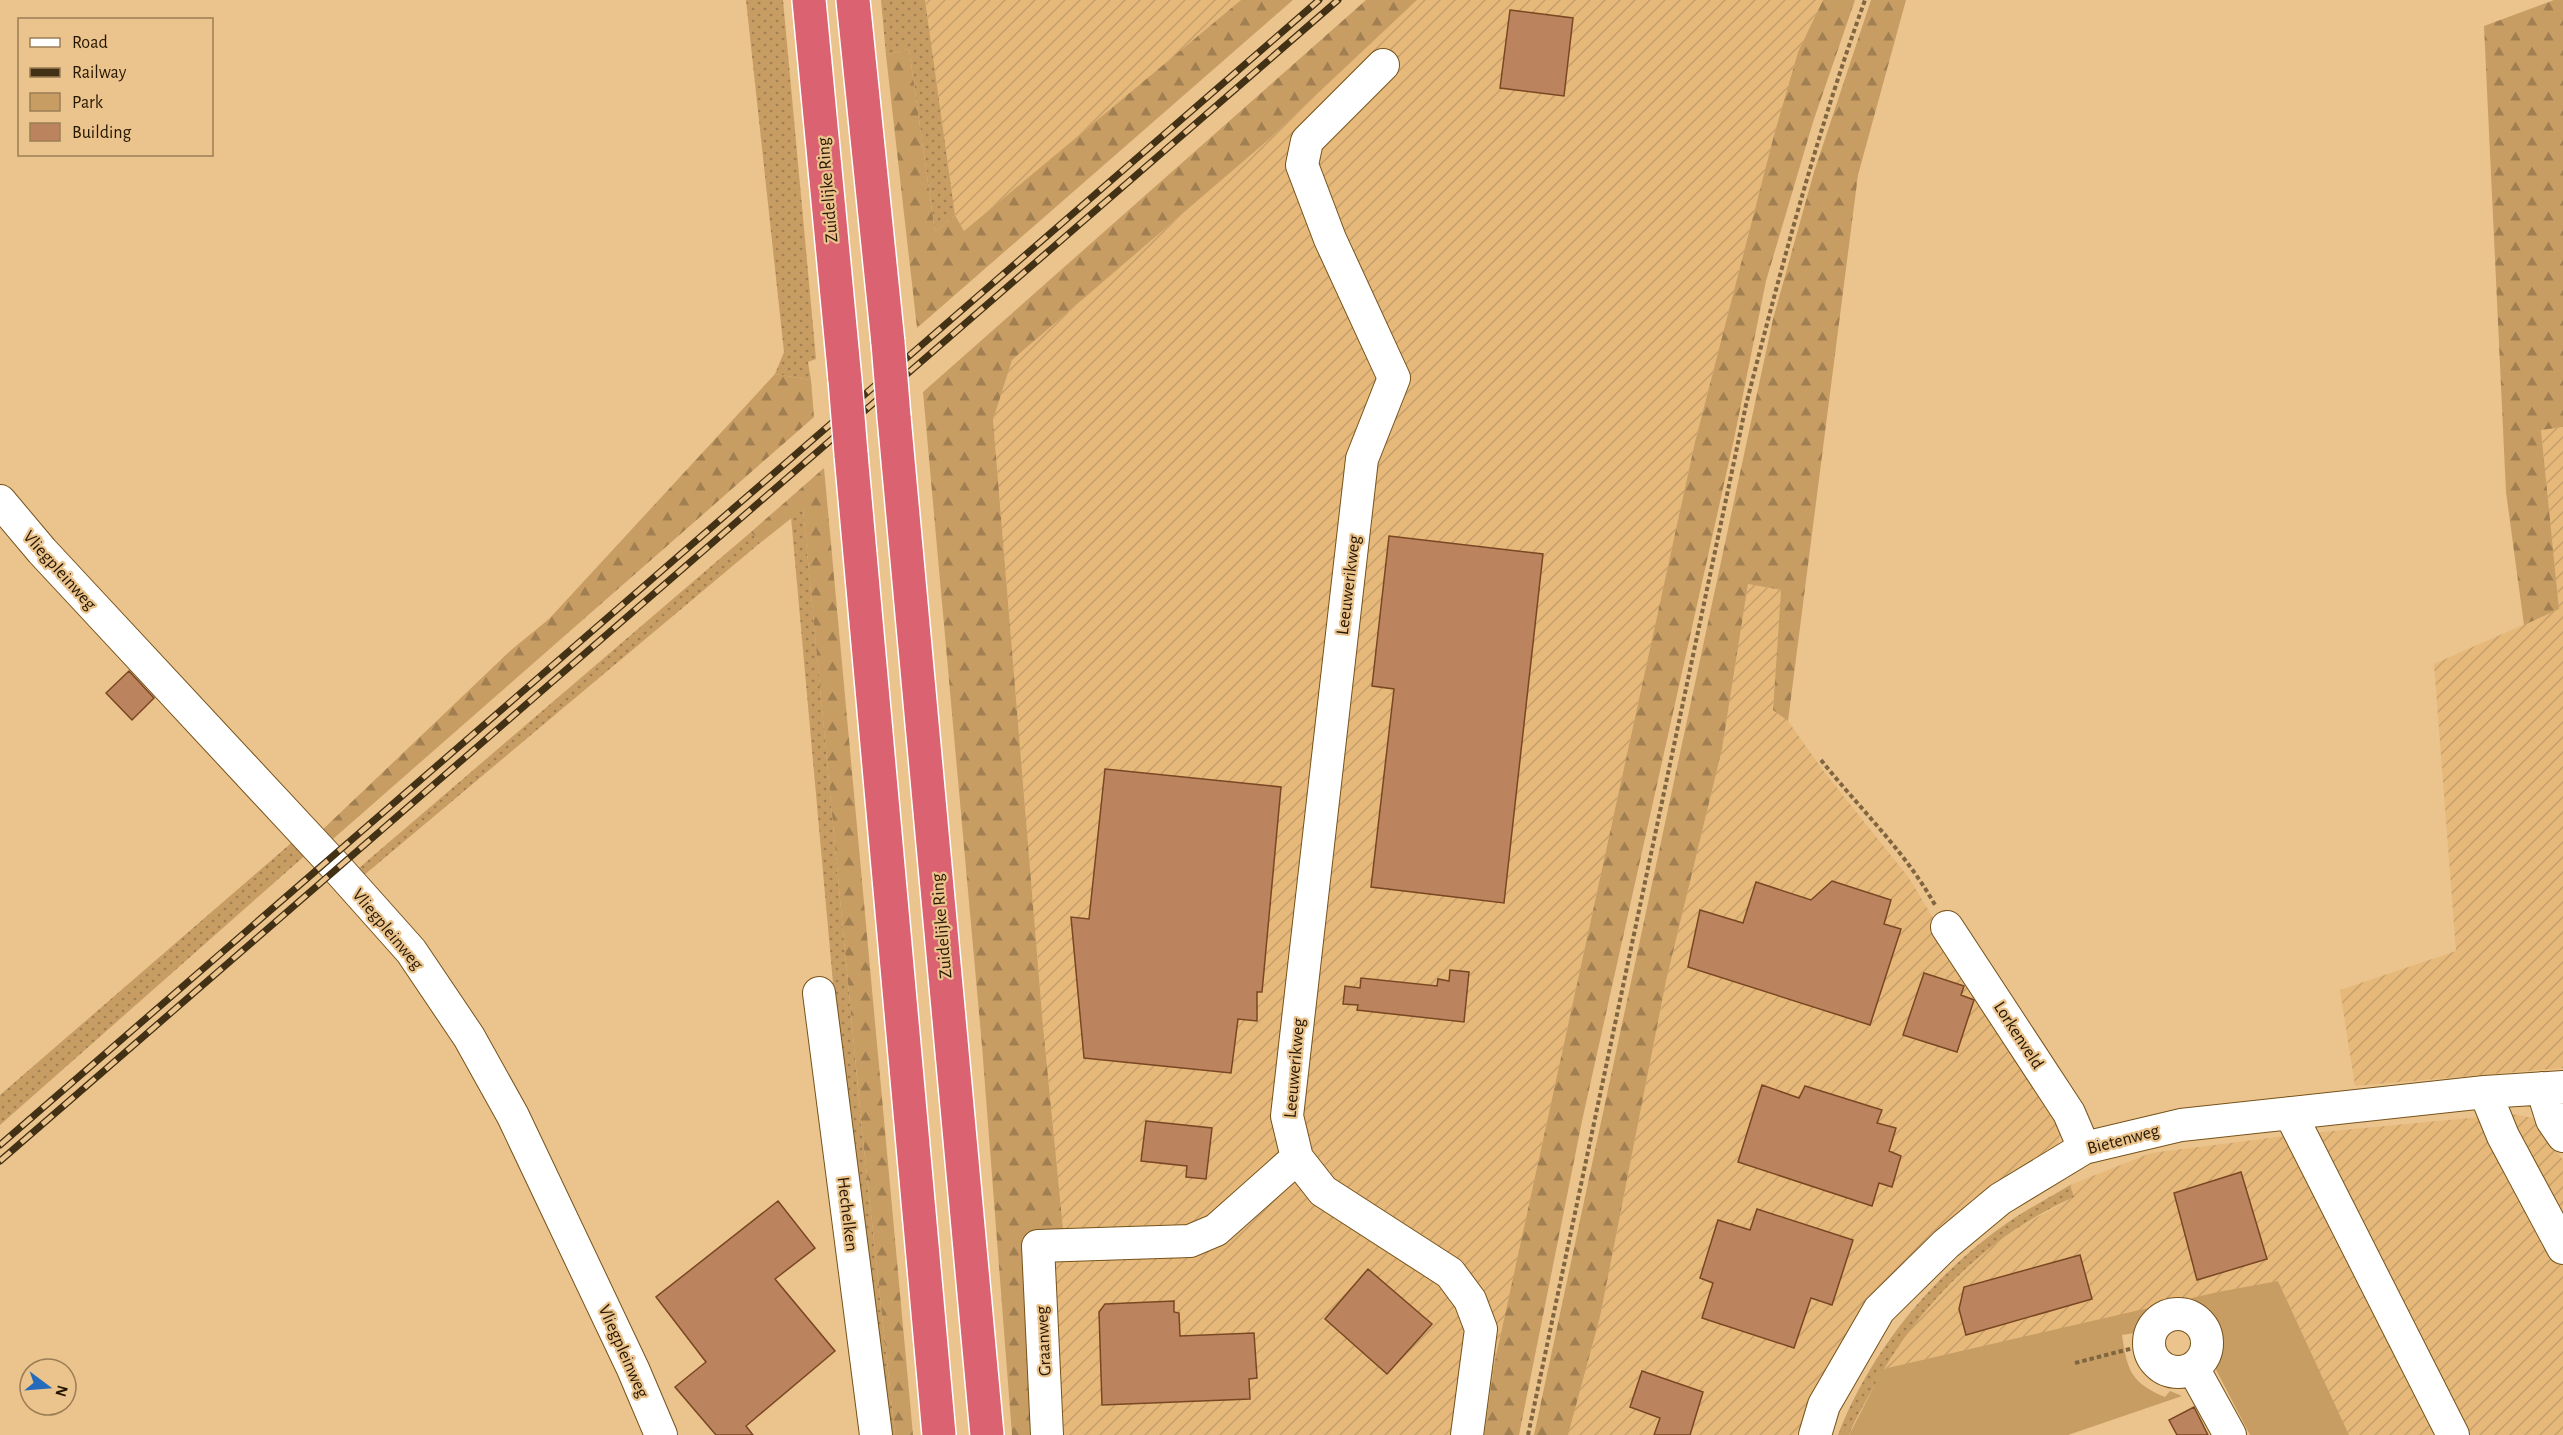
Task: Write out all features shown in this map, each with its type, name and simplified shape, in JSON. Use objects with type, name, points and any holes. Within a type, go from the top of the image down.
[{"type":"highway","name":"Zuidelijke Ring","points":[[808,0],[939,1435]]},
{"type":"highway","name":"Zuidelijke Ring","points":[[853,0],[888,343],[987,1435]]},
{"type":"street","name":"Leeuwerikweg","points":[[1383,65],[1307,141],[1302,165],[1330,239],[1394,378],[1362,459],[1287,1116],[1297,1158],[1323,1191],[1450,1273],[1470,1300],[1481,1329],[1467,1435]]},
{"type":"street","name":"Vliegpleinweg","points":[[0,501],[50,559],[411,951],[469,1038],[513,1116],[628,1359],[661,1435]]},
{"type":"street","name":"Lorkenveld","points":[[1947,927],[2070,1113],[2084,1148]]},
{"type":"street","name":"Hechelken","points":[[819,993],[876,1435]]},
{"type":"street","name":"Bietenweg","points":[[1815,1435],[1824,1405],[1879,1310],[1946,1244],[2000,1199],[2084,1148],[2181,1125],[2486,1092],[2552,1088]]},
{"type":"street","points":[[2552,1088],[2552,1120],[2563,1136]]},
{"type":"street","points":[[2486,1092],[2503,1136],[2563,1248]]},
{"type":"street","points":[[2290,1113],[2453,1435]]},
{"type":"street","name":"Graanweg","points":[[1047,1435],[1038,1246],[1190,1241],[1216,1230],[1297,1158]]},
{"type":"street","points":[[2175,1314],[2194,1318],[2201,1325],[2207,1343],[2205,1353],[2193,1368],[2184,1371],[2166,1369],[2152,1357],[2149,1344],[2152,1329],[2165,1317],[2175,1314]]},
{"type":"street","points":[[2193,1368],[2229,1435]]},
{"type":"path","points":[[1528,1435],[1746,405],[1787,246],[1827,108],[1864,0]]},
{"type":"path","points":[[1821,760],[1894,845],[1931,897],[1947,927]]},
{"type":"path","points":[[2075,1363],[2149,1344]]},
{"type":"shaded area","points":[[925,0],[1241,0],[964,231],[955,215]]},
{"type":"shaded area","points":[[1417,0],[1823,0],[1798,52],[1774,135],[1695,442],[1494,1365],[1484,1435],[1039,1435],[1031,1234],[1063,1229],[1043,1026],[993,420],[1012,360],[1267,141]]},
{"type":"shaded area","points":[[2563,427],[2563,1068],[2355,1086],[2340,990],[2456,951],[2434,664],[2559,609],[2541,430]]},
{"type":"shaded area","points":[[1748,584],[1781,590],[1773,710],[1788,721],[1825,773],[1909,878],[2061,1129],[2058,1145],[1973,1198],[1903,1266],[1846,1338],[1796,1435],[1568,1435],[1600,1317],[1666,981],[1722,749]]},
{"type":"shaded area","points":[[2512,1114],[2533,1118],[2563,1160],[2563,1435],[2349,1435],[2278,1281],[1883,1369],[1917,1319],[1974,1259],[2023,1225],[2074,1197],[2070,1185],[2151,1153],[2301,1134]]},
{"type":"green space","points":[[746,0],[783,0],[816,359],[808,362],[811,380],[775,374],[784,352]]},
{"type":"green space","points":[[881,0],[925,0],[955,215],[935,232],[909,49],[886,55]]},
{"type":"green space","points":[[1241,0],[1293,0],[917,328],[886,55],[909,49],[935,232],[955,215],[964,231]]},
{"type":"green space","points":[[1366,0],[1417,0],[1267,141],[1012,360],[993,420],[1043,1026],[1063,1229],[1032,1234],[1039,1435],[1012,1435],[982,1046],[923,392]]},
{"type":"green space","points":[[1823,0],[1855,0],[1813,122],[1766,281],[1734,439],[1582,1121],[1519,1435],[1484,1435],[1494,1365],[1695,442],[1774,135],[1798,52]]},
{"type":"green space","points":[[1871,0],[1906,0],[1858,175],[1788,721],[1773,710],[1781,590],[1748,584],[1722,749],[1666,981],[1600,1317],[1568,1435],[1534,1435],[1773,319],[1814,172]]},
{"type":"green space","points":[[2554,0],[2563,0],[2563,427],[2541,430],[2559,609],[2524,625],[2506,492],[2484,26]]},
{"type":"green space","points":[[775,374],[811,380],[814,417],[325,846],[317,835],[510,651],[549,619]]},
{"type":"green space","points":[[824,468],[913,1435],[895,1435],[862,1130],[803,509],[760,543],[751,532]]},
{"type":"green space","points":[[803,508],[862,1130],[895,1435],[882,1435],[826,984],[833,983],[791,517]]},
{"type":"green space","points":[[751,532],[760,543],[357,881],[352,874]]},
{"type":"green space","points":[[297,838],[309,852],[0,1125],[0,1095]]},
{"type":"green space","points":[[2070,1185],[2074,1197],[2012,1232],[1984,1253],[1933,1302],[1890,1359],[1849,1435],[1838,1435],[1851,1404],[1886,1344],[1930,1290],[1980,1243],[2022,1213]]},
{"type":"green space","points":[[2278,1281],[2349,1435],[2250,1435],[2213,1364],[2217,1341],[2211,1324],[2201,1311],[2174,1307],[2158,1311],[2141,1332],[2122,1335],[2129,1366],[2138,1380],[2165,1397],[2170,1391],[2182,1396],[2068,1435],[1849,1435],[1883,1369],[2218,1292]]},
{"type":"building","points":[[1510,10],[1573,18],[1564,96],[1500,88]]},
{"type":"building","points":[[1389,536],[1543,554],[1504,903],[1371,887],[1394,689],[1372,686]]},
{"type":"building","points":[[129,671],[154,698],[132,720],[106,693]]},
{"type":"building","points":[[1105,769],[1281,787],[1262,992],[1257,992],[1257,1021],[1238,1019],[1231,1073],[1084,1058],[1071,917],[1089,919]]},
{"type":"building","points":[[1832,881],[1891,900],[1884,924],[1901,929],[1870,1025],[1688,967],[1700,910],[1743,923],[1756,882],[1811,900]]},
{"type":"building","points":[[1450,970],[1469,972],[1464,1022],[1357,1010],[1358,1005],[1343,1004],[1345,986],[1360,988],[1361,978],[1437,986],[1438,979],[1449,981]]},
{"type":"building","points":[[1924,973],[1964,986],[1961,995],[1974,1000],[1957,1052],[1903,1035]]},
{"type":"building","points":[[1762,1085],[1799,1098],[1805,1086],[1882,1110],[1877,1123],[1896,1128],[1889,1151],[1901,1156],[1892,1187],[1879,1183],[1872,1206],[1738,1162]]},
{"type":"building","points":[[1146,1121],[1212,1128],[1206,1179],[1186,1177],[1187,1166],[1141,1161]]},
{"type":"building","points":[[2241,1172],[2267,1259],[2197,1280],[2174,1193]]},
{"type":"building","points":[[778,1201],[815,1248],[775,1279],[835,1351],[746,1426],[753,1435],[716,1435],[675,1387],[706,1362],[656,1297]]},
{"type":"building","points":[[1757,1209],[1853,1240],[1832,1305],[1811,1298],[1794,1348],[1702,1318],[1713,1283],[1700,1278],[1718,1220],[1750,1230]]},
{"type":"building","points":[[2080,1255],[2092,1299],[1966,1335],[1959,1309],[1964,1287]]},
{"type":"building","points":[[1368,1269],[1432,1324],[1387,1374],[1325,1319]]},
{"type":"building","points":[[1174,1301],[1174,1312],[1179,1313],[1180,1336],[1254,1333],[1257,1378],[1249,1379],[1250,1399],[1102,1405],[1099,1312],[1105,1304]]},
{"type":"building","points":[[1642,1371],[1703,1392],[1690,1435],[1654,1435],[1660,1418],[1630,1407]]},
{"type":"building","points":[[2194,1407],[2208,1435],[2177,1435],[2169,1420]]},
{"type":"railway","points":[[0,1145],[1319,0]]},
{"type":"railway","points":[[0,1161],[1338,0]]}]
